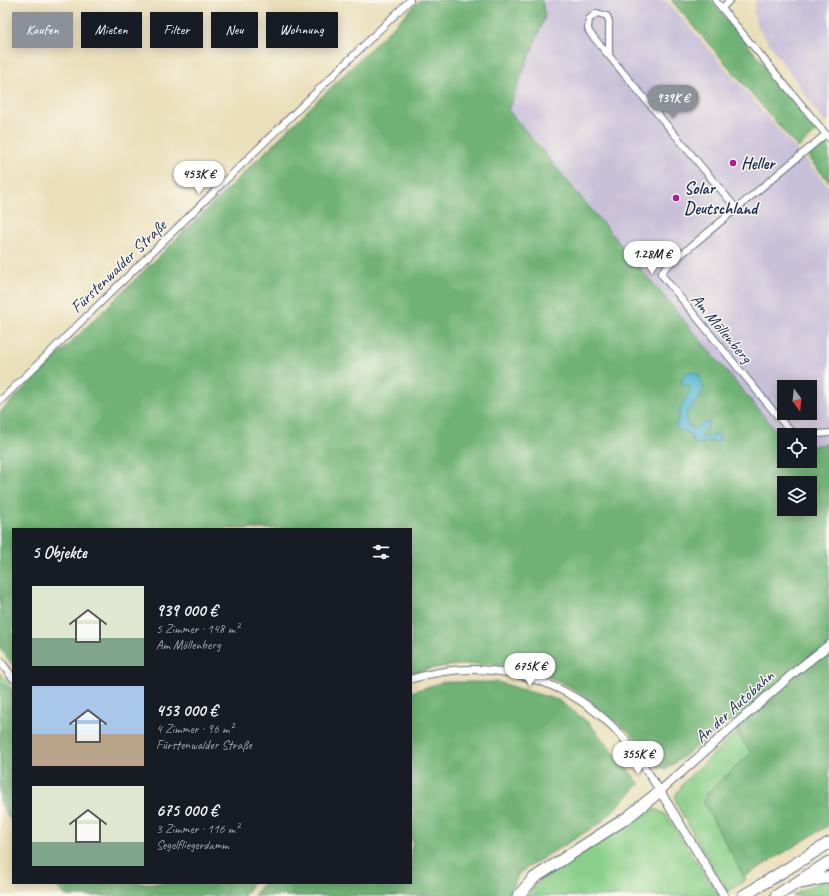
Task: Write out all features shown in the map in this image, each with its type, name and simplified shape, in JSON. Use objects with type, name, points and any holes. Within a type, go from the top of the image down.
[{"type":"highway","points":[[518,896],[534,878],[628,816],[660,791]]},
{"type":"highway","points":[[744,895],[829,843]]},
{"type":"highway","points":[[776,896],[829,862]]},
{"type":"highway","points":[[792,886],[829,877]]},
{"type":"main road","name":"An der Autobahn","points":[[660,791],[796,670],[829,645]]},
{"type":"main road","points":[[660,791],[724,896]]},
{"type":"street","name":"Fürstenwalder Straße","points":[[0,401],[410,0]]},
{"type":"street","name":"Am Möllenberg","points":[[715,0],[827,136],[736,208],[665,268],[661,274],[789,428]]},
{"type":"street","points":[[722,8],[730,0]]},
{"type":"street","points":[[609,55],[609,21],[607,16],[597,13],[589,19],[588,28],[609,55],[736,208]]},
{"type":"street","points":[[817,434],[829,433]]},
{"type":"street","points":[[0,661],[12,677]]},
{"type":"street","points":[[412,679],[450,671],[492,670],[530,677],[561,689],[583,702],[612,726],[632,749],[660,791]]},
{"type":"shaded area","points":[[542,0],[666,0],[829,187],[829,444],[817,445],[817,428],[777,428],[777,432],[507,110],[545,17]]},
{"type":"shaded area","points":[[756,0],[829,0],[829,121],[824,122],[757,26],[753,11]]},
{"type":"green space","points":[[420,0],[542,0],[545,17],[508,110],[777,432],[777,468],[817,468],[817,445],[829,444],[829,825],[744,877],[704,803],[705,795],[751,753],[730,721],[667,769],[656,766],[642,745],[625,728],[580,693],[558,681],[538,673],[496,665],[475,664],[432,668],[412,673],[412,528],[12,528],[12,664],[0,648],[0,412]],"holes":[[[689,385],[699,399],[686,414],[687,424],[704,438],[719,434],[720,439],[717,442],[708,441],[703,444],[692,441],[691,434],[678,430],[682,404],[691,389]]]},
{"type":"green space","points":[[671,0],[711,0],[818,130],[798,148]]},
{"type":"green space","points":[[825,144],[829,146],[829,182],[809,159],[809,154],[819,146]]},
{"type":"green space","points":[[0,673],[12,689],[12,691],[0,683]]},
{"type":"green space","points":[[443,682],[498,682],[558,700],[589,723],[640,784],[602,822],[519,873],[509,896],[254,896],[262,884],[412,884],[412,692]]},
{"type":"green space","points":[[0,683],[12,691],[12,823],[0,801]]},
{"type":"green space","points":[[737,732],[751,753],[705,795],[704,803],[746,880],[727,892],[678,807],[675,796],[684,782]]},
{"type":"green space","points":[[653,810],[658,810],[666,815],[719,896],[525,896],[540,880]]},
{"type":"green space","points":[[829,880],[829,896],[792,896],[810,886]]},
{"type":"green space","points":[[54,884],[252,884],[244,896],[66,896]]},
{"type":"water","points":[[690,371],[699,375],[704,389],[699,399],[686,414],[687,424],[696,430],[701,424],[709,422],[708,427],[700,434],[704,438],[719,434],[720,439],[718,442],[708,441],[694,445],[691,434],[678,430],[676,426],[682,404],[691,389],[689,385],[683,386],[681,378]]},
{"type":"place","name":"Heller","points":[[733,163]]},
{"type":"place","name":"Solar Deutschland","points":[[676,198]]}]
